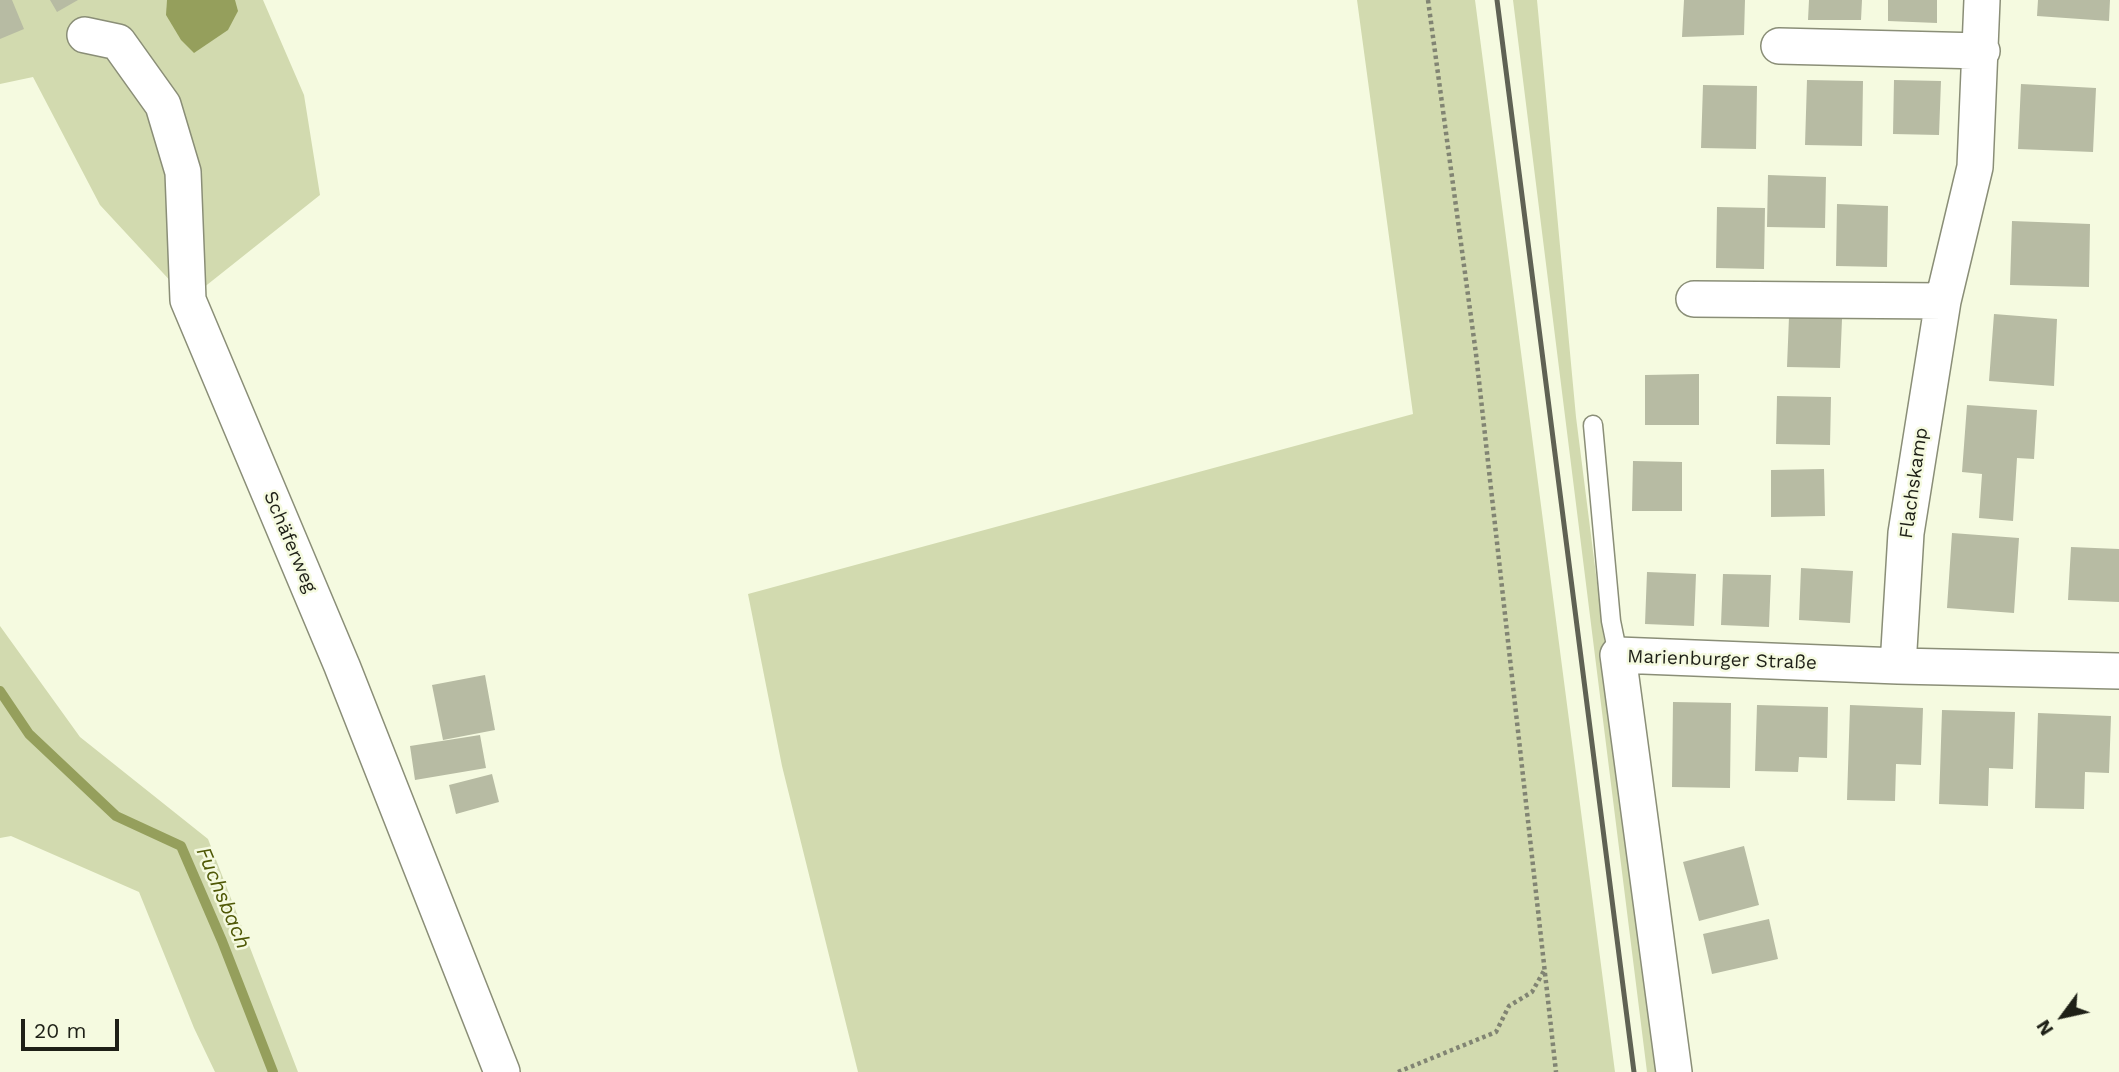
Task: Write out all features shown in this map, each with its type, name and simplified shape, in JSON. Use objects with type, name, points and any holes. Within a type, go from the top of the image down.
[{"type":"street","name":"Flachskamp","points":[[1898,666],[1906,533],[1943,301],[1975,167],[1982,51],[1982,0]]},
{"type":"street","name":"Schäferweg","points":[[85,35],[118,42],[163,105],[183,172],[188,300],[342,666],[502,1072]]},
{"type":"street","points":[[1779,46],[1982,51]]},
{"type":"street","points":[[1695,299],[1943,301]]},
{"type":"street","name":"Marienburger Straße","points":[[1674,1072],[1618,655],[2119,671]]},
{"type":"lane","points":[[1592,425],[1611,621],[1618,655]]},
{"type":"path","points":[[1428,0],[1476,354],[1556,1072]]},
{"type":"path","points":[[1398,1072],[1496,1032],[1509,1006],[1532,992],[1545,968]]},
{"type":"shaded area","points":[[0,0],[263,0],[304,95],[320,195],[188,300],[100,205],[33,77],[0,84]]},
{"type":"shaded area","points":[[167,0],[235,0],[238,11],[228,30],[194,53],[181,40],[166,15]]},
{"type":"shaded area","points":[[1357,0],[1475,0],[1615,1072],[858,1072],[782,766],[748,594],[1413,414]]},
{"type":"shaded area","points":[[1513,0],[1537,0],[1576,417],[1659,1072],[1647,1072]]},
{"type":"shaded area","points":[[0,626],[80,737],[208,839],[298,1072],[215,1072],[194,1028],[139,892],[11,836],[0,838]]},
{"type":"building","points":[[0,0],[12,0],[24,29],[0,39]]},
{"type":"building","points":[[50,0],[78,0],[57,12]]},
{"type":"building","points":[[1684,0],[1745,0],[1744,35],[1682,37]]},
{"type":"building","points":[[1809,0],[1862,0],[1861,20],[1808,20]]},
{"type":"building","points":[[1888,0],[1937,0],[1937,23],[1888,21]]},
{"type":"building","points":[[2038,0],[2110,0],[2109,21],[2037,16]]},
{"type":"building","points":[[1807,80],[1863,81],[1862,146],[1805,145]]},
{"type":"building","points":[[1894,80],[1941,81],[1939,135],[1893,134]]},
{"type":"building","points":[[2021,84],[2096,88],[2093,152],[2018,149]]},
{"type":"building","points":[[1703,85],[1757,86],[1756,149],[1701,148]]},
{"type":"building","points":[[1768,175],[1826,177],[1825,228],[1767,227]]},
{"type":"building","points":[[1837,204],[1888,206],[1887,267],[1836,266]]},
{"type":"building","points":[[1717,207],[1765,208],[1764,269],[1716,268]]},
{"type":"building","points":[[2012,221],[2090,224],[2089,287],[2010,285]]},
{"type":"building","points":[[1994,314],[2057,319],[2054,386],[1989,381]]},
{"type":"building","points":[[1789,317],[1842,319],[1840,368],[1787,367]]},
{"type":"building","points":[[1699,374],[1699,425],[1645,425],[1645,375]]},
{"type":"building","points":[[1777,396],[1831,397],[1830,445],[1776,444]]},
{"type":"building","points":[[1967,405],[2037,410],[2034,459],[2017,458],[2013,521],[1979,518],[1982,474],[1962,472]]},
{"type":"building","points":[[1633,461],[1682,462],[1682,511],[1632,511]]},
{"type":"building","points":[[1824,469],[1825,516],[1771,517],[1771,470]]},
{"type":"building","points":[[1952,533],[2019,538],[2014,613],[1947,608]]},
{"type":"building","points":[[2071,547],[2119,549],[2119,602],[2068,600]]},
{"type":"building","points":[[1801,568],[1853,571],[1850,623],[1799,620]]},
{"type":"building","points":[[1647,572],[1696,574],[1694,626],[1645,624]]},
{"type":"building","points":[[1723,574],[1771,575],[1769,627],[1721,625]]},
{"type":"building","points":[[485,675],[495,730],[443,740],[432,685]]},
{"type":"building","points":[[1673,702],[1731,703],[1730,788],[1672,787]]},
{"type":"building","points":[[1757,705],[1828,707],[1827,758],[1799,757],[1798,772],[1755,771]]},
{"type":"building","points":[[1850,705],[1923,708],[1921,765],[1896,764],[1895,801],[1847,800]]},
{"type":"building","points":[[1942,710],[2015,712],[2013,769],[1989,768],[1988,806],[1939,804]]},
{"type":"building","points":[[2038,713],[2111,716],[2109,773],[2085,772],[2084,809],[2035,808]]},
{"type":"building","points":[[480,735],[486,768],[415,780],[410,746]]},
{"type":"building","points":[[492,774],[499,802],[456,814],[449,785]]},
{"type":"building","points":[[1744,846],[1759,905],[1699,921],[1683,862]]},
{"type":"building","points":[[1769,919],[1778,959],[1712,974],[1703,934]]},
{"type":"waterway","name":"Fuchsbach","points":[[0,691],[29,734],[116,816],[181,846],[222,941],[273,1072]]},
{"type":"railway","points":[[1497,0],[1634,1072]]}]
